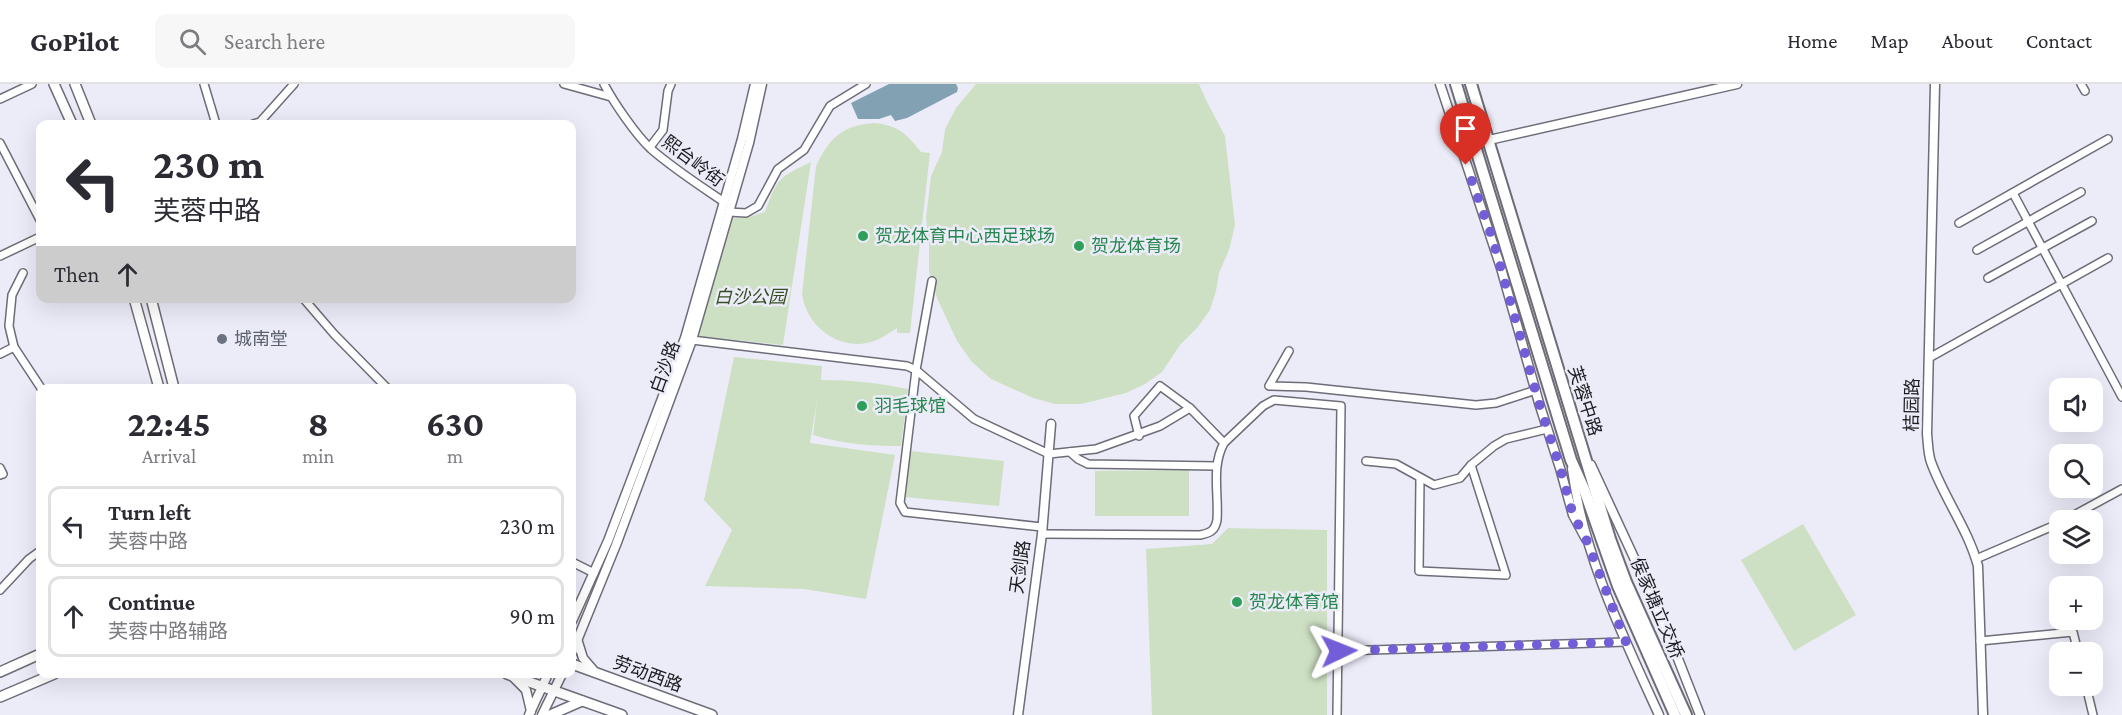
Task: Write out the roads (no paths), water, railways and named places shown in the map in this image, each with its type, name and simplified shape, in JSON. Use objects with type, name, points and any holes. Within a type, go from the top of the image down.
[{"type":"main road","points":[[54,84],[70,120]]},
{"type":"main road","points":[[75,84],[89,120]]},
{"type":"main road","name":"芙蓉中路","points":[[1456,84],[1571,460]]},
{"type":"main road","name":"芙蓉中路","points":[[1471,84],[1581,444]]},
{"type":"main road","points":[[135,303],[158,384]]},
{"type":"main road","points":[[152,303],[173,384]]},
{"type":"main road","points":[[1581,444],[1597,513]]},
{"type":"main road","points":[[1571,460],[1597,513]]},
{"type":"main road","name":"侯家塘立交桥","points":[[1597,513],[1618,586],[1675,715]]},
{"type":"main road","name":"侯家塘立交桥","points":[[1597,513],[1686,715]]},
{"type":"main road","points":[[0,672],[36,656]]},
{"type":"main road","name":"劳动西路","points":[[576,665],[712,715]]},
{"type":"main road","points":[[0,697],[45,678]]},
{"type":"main road","points":[[520,678],[622,715]]},
{"type":"main road","points":[[550,715],[582,700]]},
{"type":"street","points":[[0,99],[32,84]]},
{"type":"street","points":[[204,84],[215,120]]},
{"type":"street","points":[[564,84],[611,97]]},
{"type":"street","name":"熙台岭街","points":[[604,84],[611,97],[650,147],[687,178],[724,202]]},
{"type":"street","points":[[650,147],[663,129],[671,84]]},
{"type":"street","name":"白沙路","points":[[576,611],[594,573],[686,338],[742,139],[755,84]]},
{"type":"street","name":"白沙路","points":[[577,639],[616,545],[692,340],[749,142],[762,84]]},
{"type":"street","points":[[729,212],[746,213],[758,206],[778,169],[804,150],[830,106],[866,84]]},
{"type":"street","points":[[1440,84],[1487,222],[1573,515],[1586,539]]},
{"type":"street","points":[[1489,140],[1737,84]]},
{"type":"street","name":"桔园路","points":[[1935,84],[1927,434],[1930,460],[1972,545],[1978,566],[1983,715]]},
{"type":"street","points":[[262,120],[292,87]]},
{"type":"street","points":[[1959,224],[2108,139]]},
{"type":"street","points":[[0,143],[36,212]]},
{"type":"street","points":[[1977,250],[2081,192]]},
{"type":"street","points":[[2013,193],[2122,397]]},
{"type":"street","points":[[1988,278],[2092,221]]},
{"type":"street","points":[[0,256],[36,239]]},
{"type":"street","points":[[1929,358],[2108,258]]},
{"type":"street","points":[[23,273],[12,295],[9,326],[14,347],[38,384]]},
{"type":"street","points":[[932,281],[916,370],[904,457],[900,503],[905,512],[1042,530],[1200,535],[1210,533],[1215,528],[1217,520],[1216,466],[1224,443],[1263,406],[1274,400],[1341,406],[1337,715]]},
{"type":"street","points":[[307,303],[383,384]]},
{"type":"street","points":[[692,340],[907,366],[916,370],[974,419],[1049,454],[1096,449],[1138,436],[1190,408]]},
{"type":"street","points":[[0,354],[14,347]]},
{"type":"street","points":[[1289,351],[1269,386],[1306,387],[1476,405],[1496,403],[1536,390]]},
{"type":"street","points":[[1138,436],[1134,416],[1160,386],[1190,408],[1224,443]]},
{"type":"street","name":"天剑路","points":[[1018,715],[1042,530],[1051,424]]},
{"type":"street","points":[[1366,461],[1396,464],[1434,485],[1460,478],[1471,465],[1506,439],[1547,429]]},
{"type":"street","name":"芙蓉中路","points":[[1581,444],[1662,618],[1700,715]]},
{"type":"street","points":[[1070,452],[1088,464],[1216,466]]},
{"type":"street","name":"芙蓉中路","points":[[1571,460],[1586,539],[1626,642],[1659,715]]},
{"type":"street","points":[[1420,479],[1419,572],[1506,575],[1471,465]]},
{"type":"street","points":[[0,468],[3,474],[0,475]]},
{"type":"street","points":[[2083,510],[2122,489]]},
{"type":"street","points":[[1976,559],[2049,528]]},
{"type":"street","points":[[0,590],[36,554]]},
{"type":"street","points":[[576,564],[594,573]]},
{"type":"street","points":[[1980,641],[2073,632],[2076,642]]},
{"type":"street","points":[[577,639],[583,658],[595,672]]},
{"type":"street","points":[[1339,651],[1626,642]]},
{"type":"street","points":[[513,678],[526,690],[530,713]]},
{"type":"street","points":[[530,713],[546,678]]},
{"type":"street","points":[[543,715],[560,678]]},
{"type":"street","points":[[2088,696],[2093,715]]},
{"type":"water","points":[[889,84],[956,84],[958,88],[957,92],[907,118],[895,121],[891,115],[879,119],[858,119],[851,103]]},
{"type":"place","name":"贺龙体育中心西足球场","points":[[863,236]]},
{"type":"place","name":"贺龙体育场","points":[[1079,246]]},
{"type":"place","name":"城南堂","points":[[222,339]]},
{"type":"place","name":"羽毛球馆","points":[[862,406]]},
{"type":"place","name":"贺龙体育馆","points":[[1237,602]]},
{"type":"park label","name":"白沙公园","points":[[750,297]]}]
